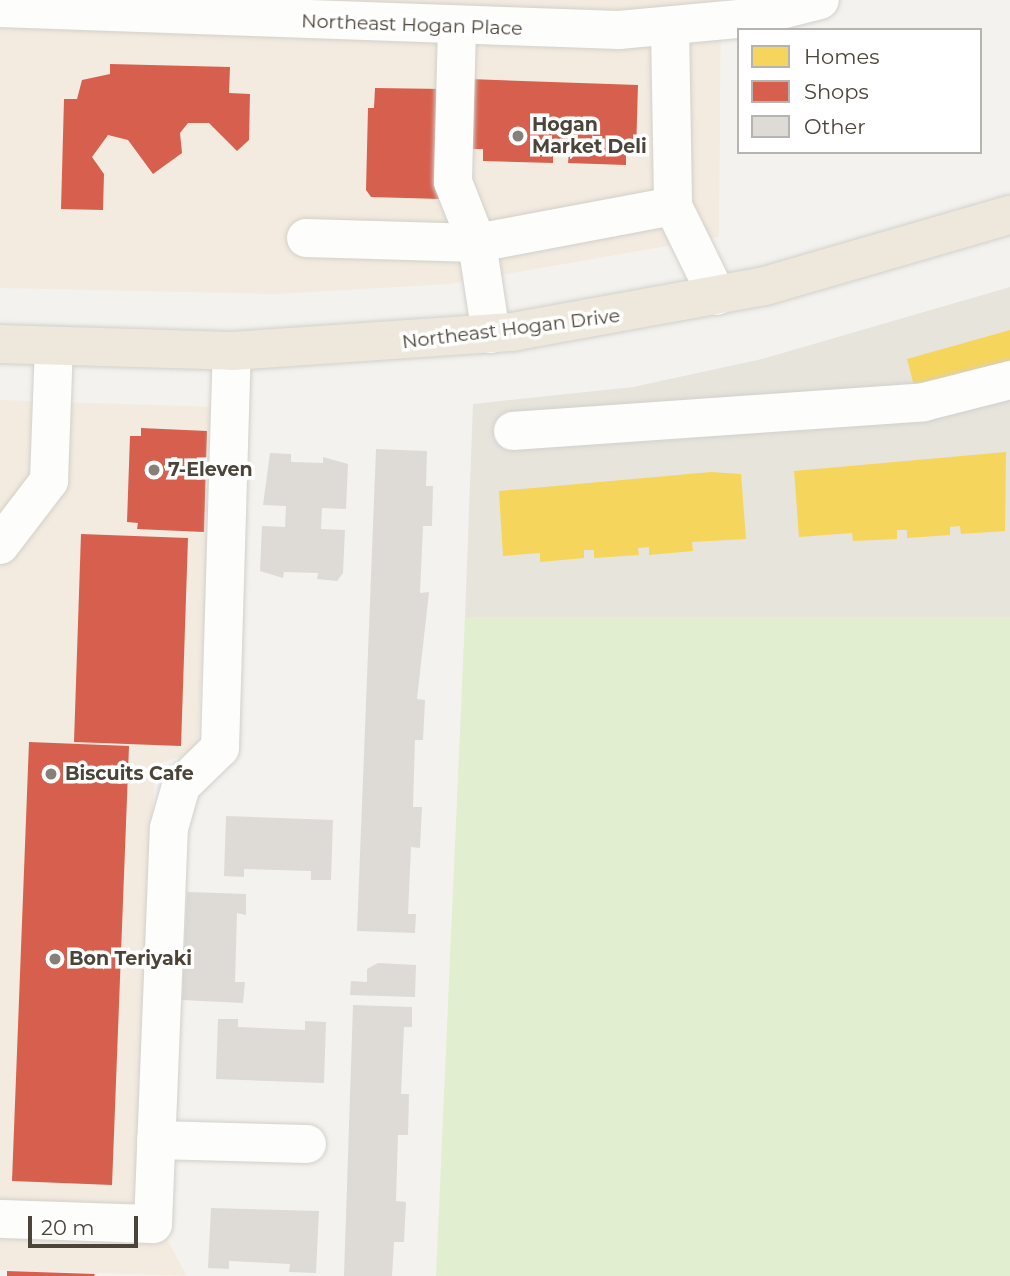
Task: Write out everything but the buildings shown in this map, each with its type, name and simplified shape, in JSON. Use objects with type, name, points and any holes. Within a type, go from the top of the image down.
[{"type":"highway","name":"Northeast Hogan Drive","points":[[0,344],[232,351],[491,334],[717,296],[1010,215]]},
{"type":"street","name":"Northeast Hogan Place","points":[[0,8],[311,11],[457,27],[547,15],[670,28],[749,18],[820,0]]},
{"type":"street","points":[[457,27],[453,182],[477,243],[491,334]]},
{"type":"street","points":[[670,28],[673,206],[717,296]]},
{"type":"street","points":[[306,238],[477,243],[673,206]]},
{"type":"street","points":[[0,545],[48,481],[54,346]]},
{"type":"street","points":[[0,1219],[153,1224],[170,818],[181,786],[220,748],[232,351]]},
{"type":"street","points":[[513,431],[924,402],[1010,380]]},
{"type":"street","points":[[156,1140],[307,1144]]},
{"type":"shaded area","points":[[0,0],[721,0],[719,237],[449,284],[276,294],[0,288]]},
{"type":"shaded area","points":[[1010,287],[1010,617],[465,617],[473,404],[633,387],[762,359]]},
{"type":"shaded area","points":[[0,400],[217,407],[197,751],[155,765],[138,1186],[187,1276],[0,1270]]},
{"type":"green space","points":[[465,617],[1010,617],[1010,1276],[436,1276]]},
{"type":"place","name":"Hogan Market Deli","points":[[518,136]]},
{"type":"place","name":"7-Eleven","points":[[154,470]]},
{"type":"place","name":"Biscuits Cafe","points":[[51,774]]},
{"type":"place","name":"Bon Teriyaki","points":[[55,959]]}]
